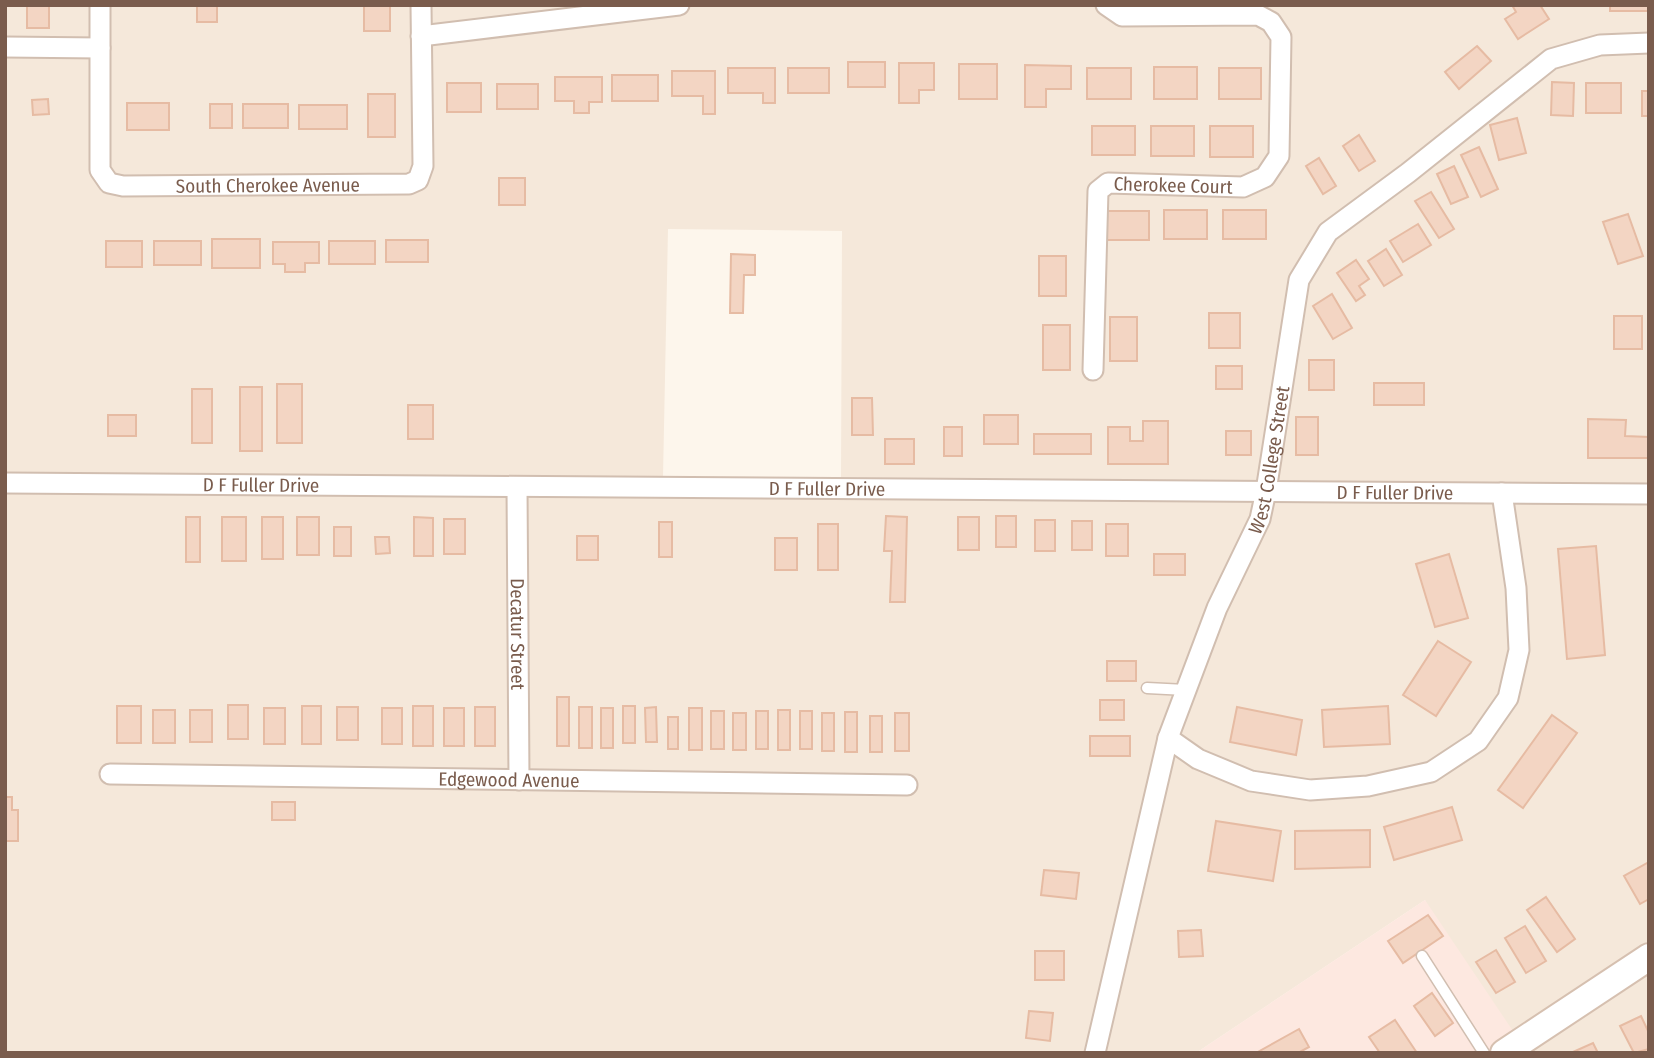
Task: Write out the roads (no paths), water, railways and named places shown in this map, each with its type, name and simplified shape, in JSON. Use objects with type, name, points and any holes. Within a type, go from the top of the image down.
[{"type":"street","points":[[5,47],[100,48],[100,5]]},
{"type":"street","points":[[421,5],[421,36],[679,5]]},
{"type":"street","name":"Cherokee Court","points":[[1093,370],[1098,191],[1108,183],[1242,187],[1265,177],[1279,156],[1280,37],[1272,22],[1258,15],[1122,16],[1106,5]]},
{"type":"street","name":"South Cherokee Avenue","points":[[100,48],[100,170],[108,183],[123,186],[409,184],[418,180],[423,166],[421,36]]},
{"type":"street","name":"West College Street","points":[[1096,1053],[1168,738],[1217,608],[1260,519],[1299,280],[1328,232],[1408,173],[1551,59],[1600,45],[1649,43]]},
{"type":"street","name":"D F Fuller Drive","points":[[5,483],[1649,494]]},
{"type":"street","name":"Decatur Street","points":[[517,487],[519,780]]},
{"type":"street","points":[[1168,738],[1198,759],[1251,781],[1310,790],[1368,786],[1431,772],[1478,741],[1508,698],[1519,650],[1516,588],[1502,493]]},
{"type":"street","name":"Edgewood Avenue","points":[[110,774],[907,785]]},
{"type":"street","points":[[1504,1053],[1649,957]]},
{"type":"lane","points":[[1147,688],[1186,690]]},
{"type":"lane","points":[[1422,956],[1484,1053]]}]
